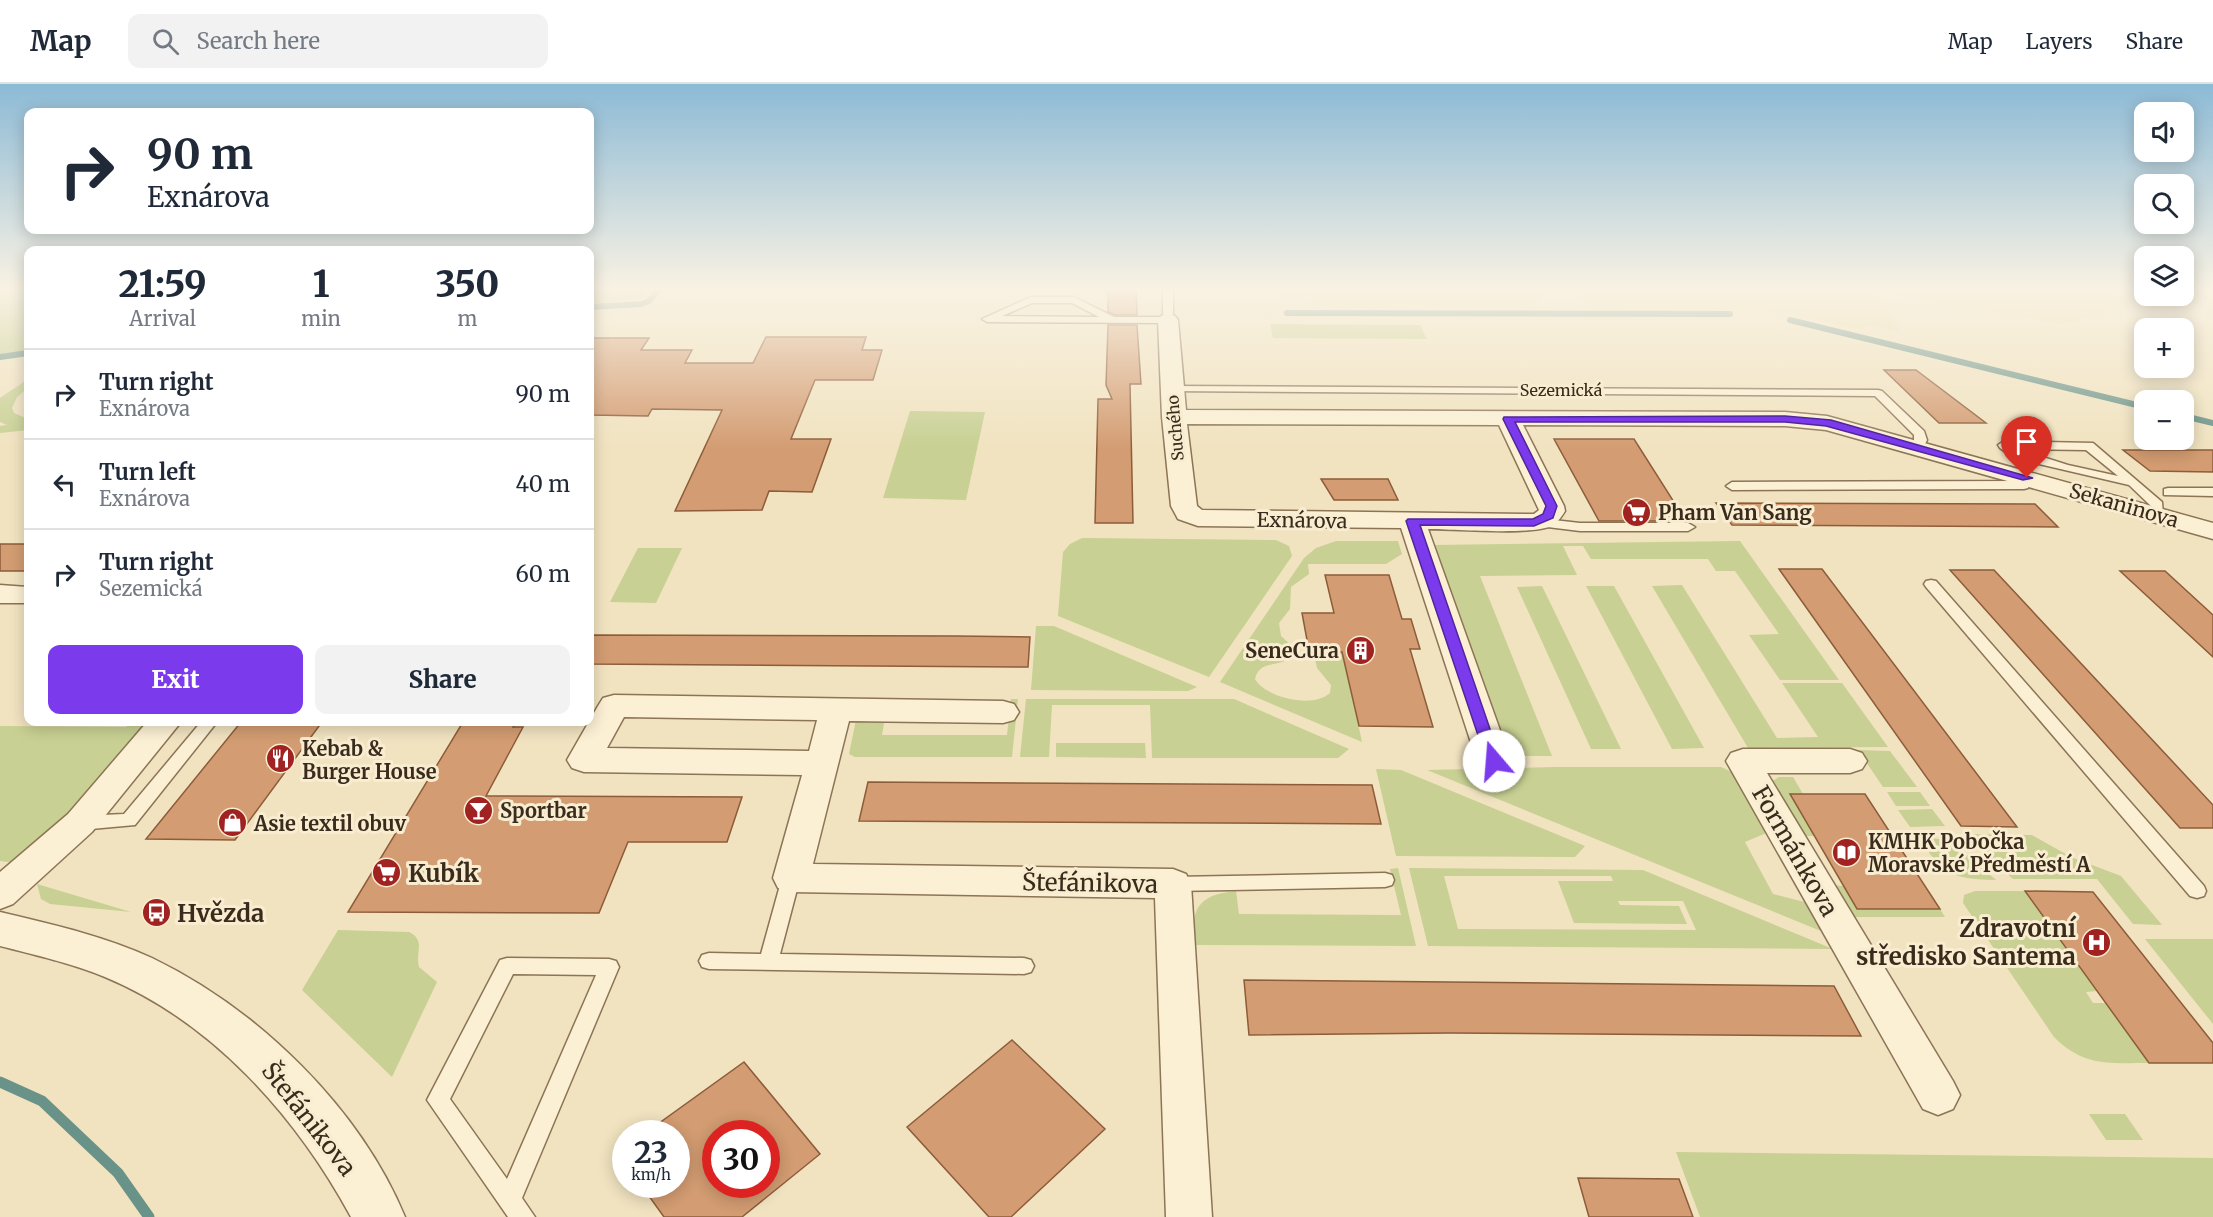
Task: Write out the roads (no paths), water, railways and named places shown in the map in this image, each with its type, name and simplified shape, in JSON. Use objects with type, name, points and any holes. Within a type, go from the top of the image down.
[{"type":"street","name":"Suchého","points":[[1169,343],[1174,417],[1184,509],[1191,516]]},
{"type":"street","name":"Sezemická","points":[[1174,417],[1785,419],[1827,423]]},
{"type":"street","points":[[1508,419],[1551,506],[1549,516],[1534,522]]},
{"type":"street","name":"Sekaninova","points":[[1827,423],[2213,531]]},
{"type":"street","name":"Exnárova","points":[[1191,516],[1205,519],[1534,522]]},
{"type":"street","points":[[1412,521],[1494,761]]},
{"type":"street","points":[[0,594],[24,595]]},
{"type":"street","points":[[821,764],[584,760],[614,706],[1002,712]]},
{"type":"street","points":[[791,878],[836,710]]},
{"type":"street","points":[[0,894],[80,823],[162,726]]},
{"type":"street","name":"Formánkova","points":[[1850,761],[1743,761],[1938,1095]]},
{"type":"street","name":"Štefánikova","points":[[791,878],[1173,884],[1189,1217]]},
{"type":"street","name":"Štefánikova","points":[[0,929],[96,955],[134,970],[171,989],[234,1032],[271,1066],[309,1110],[365,1191],[379,1217]]},
{"type":"lane","name":"Sezemická","points":[[1172,389],[1878,393],[1920,434],[1921,440],[1918,447]]},
{"type":"lane","points":[[2133,482],[2105,477],[2020,454],[2004,445],[2089,446],[2133,482],[2157,505],[2157,515]]},
{"type":"lane","points":[[1732,486],[2024,485],[2027,478]]},
{"type":"lane","points":[[2168,492],[2213,492]]},
{"type":"lane","points":[[1534,522],[1580,527],[1688,527]]},
{"type":"lane","points":[[1931,584],[2197,891]]},
{"type":"lane","points":[[80,823],[129,820],[206,726]]},
{"type":"lane","points":[[768,962],[791,878]]},
{"type":"lane","points":[[1173,884],[1385,880]]},
{"type":"lane","points":[[709,961],[1024,966]]},
{"type":"lane","points":[[507,966],[609,967],[516,1209],[438,1100],[507,966]]},
{"type":"waterway","points":[[1883,343],[2134,404]]},
{"type":"waterway","points":[[0,357],[24,354]]},
{"type":"waterway","points":[[2194,418],[2213,423]]},
{"type":"waterway","points":[[0,1082],[42,1101],[118,1173],[149,1217]]},
{"type":"place","name":"Pham Van Sang","points":[[1637,512]]},
{"type":"place","name":"SeneCura","points":[[1360,650]]},
{"type":"place","name":"Kebab & Burger House","points":[[281,759]]},
{"type":"place","name":"Sportbar","points":[[479,810]]},
{"type":"place","name":"Asie textil obuv","points":[[233,823]]},
{"type":"place","name":"KMHK Pobočka Moravské Předměstí A","points":[[1847,853]]},
{"type":"place","name":"Kubík","points":[[387,873]]},
{"type":"place","name":"Hvězda","points":[[156,913]]},
{"type":"place","name":"Zdravotní středisko Santema","points":[[2097,942]]}]
